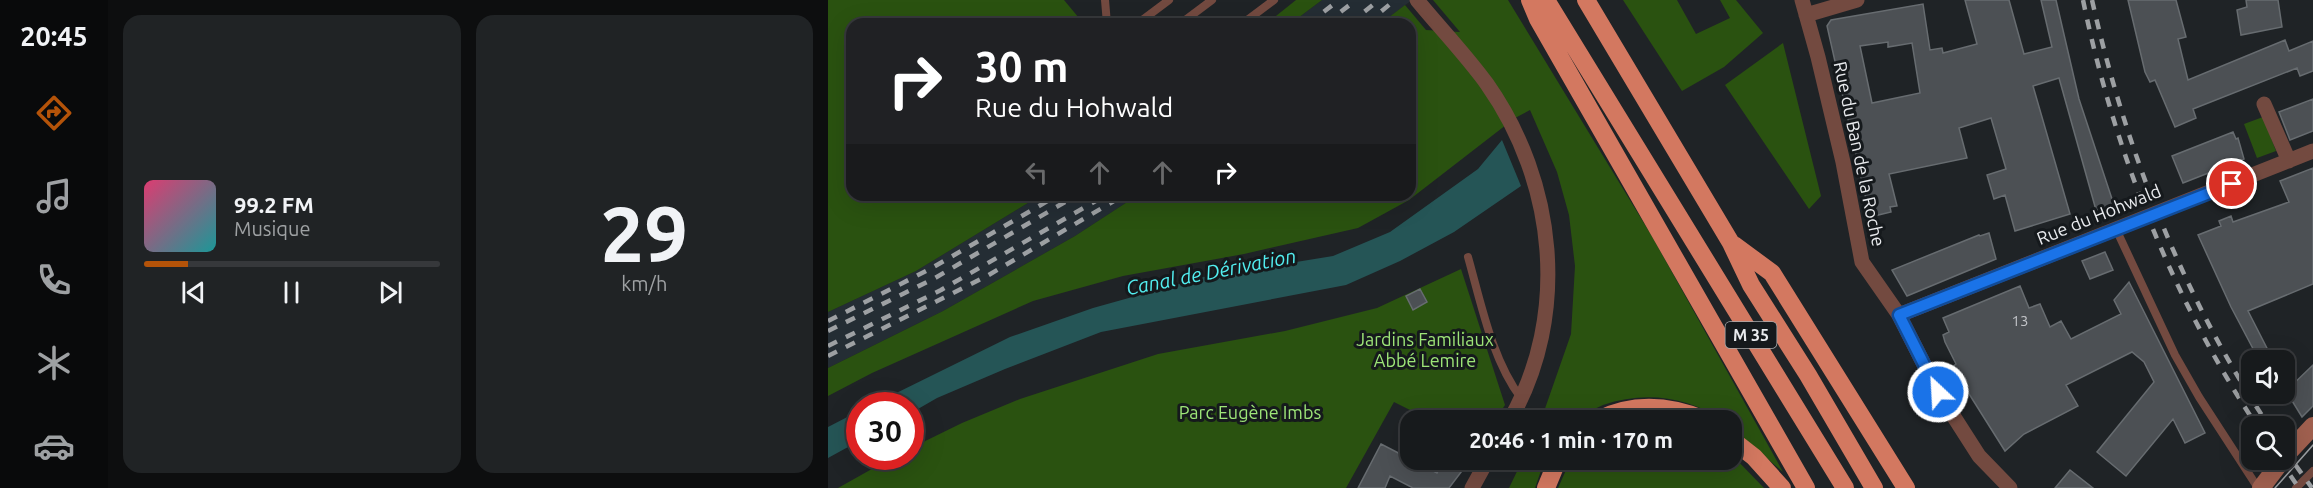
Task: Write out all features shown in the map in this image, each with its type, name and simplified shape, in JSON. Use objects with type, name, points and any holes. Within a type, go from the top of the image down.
[{"type":"highway","points":[[1530,0],[1538,19],[1806,488]]},
{"type":"highway","name":"M 35","points":[[1546,0],[1845,488]]},
{"type":"highway","name":"M 35","points":[[1587,0],[1731,243],[1751,285],[1874,488]]},
{"type":"highway","points":[[1731,243],[1772,273],[1906,488]]},
{"type":"highway","points":[[1627,410],[1649,406],[1673,410]]},
{"type":"highway","points":[[1742,447],[1782,488]]},
{"type":"highway","points":[[1546,488],[1553,470]]},
{"type":"main road","points":[[2295,446],[2313,426]]},
{"type":"main road","points":[[2259,488],[2274,470]]},
{"type":"street","points":[[1417,0],[1487,84],[1502,109],[1524,150],[1541,207],[1549,266],[1545,312],[1533,370],[1516,410]]},
{"type":"street","points":[[1804,7],[1857,0]]},
{"type":"street","name":"Rue du Ban de la Roche","points":[[1804,7],[1843,162],[1862,262],[1899,315],[1938,392],[1979,456],[2010,488]]},
{"type":"street","points":[[2264,104],[2289,161]]},
{"type":"street","name":"Rue du Hohwald","points":[[1899,315],[2313,151]]},
{"type":"street","points":[[1472,488],[1482,470]]},
{"type":"lane","points":[[1105,0],[1106,18]]},
{"type":"lane","points":[[1145,18],[1169,0]]},
{"type":"lane","points":[[1186,18],[1200,3],[1212,0]]},
{"type":"lane","points":[[1250,18],[1274,0]]},
{"type":"lane","points":[[2116,229],[2175,355],[2199,397],[2259,488]]},
{"type":"lane","points":[[1468,257],[1489,330],[1510,384],[1522,400]]},
{"type":"lane","points":[[2296,488],[2313,471]]},
{"type":"shaded area","points":[[1322,0],[1412,0],[1388,18],[1298,18]]},
{"type":"shaded area","points":[[1031,201],[1129,201],[1075,236],[943,311],[828,368],[828,312],[916,271]]},
{"type":"green space","points":[[828,0],[1064,0],[1079,18],[846,18],[846,201],[1031,201],[916,271],[828,312]]},
{"type":"green space","points":[[1296,0],[1322,0],[1298,18],[1274,18]]},
{"type":"green space","points":[[1433,0],[1508,0],[1653,238],[1783,472],[1742,437],[1742,410],[1704,410],[1680,401],[1649,397],[1618,401],[1594,410],[1544,410],[1571,334],[1575,266],[1569,215],[1557,172],[1530,110],[1515,118],[1416,195],[1416,18],[1426,30],[1460,32]]},
{"type":"green space","points":[[1623,0],[1677,0],[1696,34],[1730,18],[1720,0],[1736,0],[1763,33],[1724,67],[1682,91]]},
{"type":"green space","points":[[1405,5],[1416,18],[1388,18]]},
{"type":"green space","points":[[1783,43],[1821,196],[1809,209],[1725,85]]},
{"type":"green space","points":[[2263,117],[2276,151],[2257,158],[2244,124]]},
{"type":"green space","points":[[1129,201],[1407,201],[1358,228],[1244,254],[1123,276],[1033,301],[872,373],[828,396],[828,368],[943,311],[1075,236]]},
{"type":"green space","points":[[1461,269],[1505,405],[1502,410],[1410,410],[1394,402],[1346,488],[838,488],[870,470],[924,470],[924,442],[1020,399],[1158,354],[1285,331],[1377,308]]},
{"type":"green space","points":[[1742,465],[1764,488],[1558,488],[1566,470],[1742,470]]},
{"type":"green space","points":[[1518,470],[1541,470],[1535,488],[1509,488]]},
{"type":"water","points":[[1502,140],[1521,186],[1454,232],[1400,261],[1346,285],[1101,332],[1005,369],[924,406],[924,392],[898,392],[1010,337],[1093,308],[1204,277],[1333,256],[1390,232],[1478,169]]},
{"type":"water","points":[[846,418],[846,448],[828,458],[828,427]]},
{"type":"building","points":[[1965,0],[2009,0],[2024,54],[2052,47],[2041,0],[2056,0],[2079,99],[2114,205],[2096,210],[2059,78],[2033,86],[2070,214],[2015,231],[2005,195],[1994,199],[1987,175],[2006,169],[1991,118],[1959,128],[1967,158],[1889,174],[1897,206],[1890,207],[1891,212],[1870,217],[1827,26],[1831,20],[1923,4],[1930,50],[1942,48],[1943,53],[1977,44]],"holes":[[[1888,42],[1888,47],[1912,43],[1920,93],[1872,103],[1860,46]]]},
{"type":"building","points":[[2128,0],[2176,0],[2186,37],[2178,39],[2188,80],[2285,40],[2289,51],[2313,41],[2313,71],[2300,76],[2297,68],[2193,109],[2196,118],[2175,127],[2155,80],[2150,82],[2145,72]]},
{"type":"building","points":[[2246,0],[2278,0],[2282,27],[2241,35],[2237,10],[2247,7]]},
{"type":"building","points":[[2313,99],[2313,131],[2290,140],[2279,112]]},
{"type":"building","points":[[2233,132],[2236,139],[2238,138],[2244,159],[2183,183],[2172,156]]},
{"type":"building","points":[[2313,168],[2313,284],[2248,311],[2268,350],[2254,350],[2198,235],[2221,226],[2219,221],[2231,216],[2233,222],[2289,202],[2280,181]]},
{"type":"building","points":[[1989,233],[1996,259],[1907,296],[1892,270],[1979,235]]},
{"type":"building","points":[[2105,252],[2113,270],[2090,279],[2082,261]]},
{"type":"building","points":[[2129,282],[2205,433],[2185,443],[2173,419],[2126,476],[2097,452],[2154,382],[2144,362],[2132,352],[2066,385],[2078,406],[2024,434],[2005,451],[1952,367],[1956,364],[1943,335],[1949,332],[1943,318],[2020,286],[2029,308],[2040,304],[2050,327],[2061,321],[2071,339],[2121,314],[2114,300]]},
{"type":"building","points":[[1420,289],[1427,302],[1413,310],[1406,296]]},
{"type":"building","points":[[2313,365],[2313,406],[2302,417],[2294,404],[2295,382]]},
{"type":"building","points":[[1381,444],[1400,454],[1400,470],[1431,470],[1437,473],[1439,470],[1463,470],[1449,488],[1413,488],[1390,476],[1385,488],[1358,488]]},
{"type":"building","points":[[2070,470],[2093,488],[2055,488]]},
{"type":"tram line","points":[[2275,488],[2313,445]]},
{"type":"railway","points":[[1316,18],[1339,0]]},
{"type":"railway","points":[[1333,18],[1356,0]]},
{"type":"railway","points":[[1356,18],[1379,0]]},
{"type":"railway","points":[[1373,18],[1395,0]]},
{"type":"railway","points":[[2083,0],[2111,112],[2150,221],[2198,327],[2251,416]]},
{"type":"railway","points":[[2092,0],[2122,112],[2161,221],[2210,326],[2263,416]]},
{"type":"railway","points":[[828,321],[930,269],[1048,201]]},
{"type":"railway","points":[[828,331],[935,278],[1067,201]]},
{"type":"railway","points":[[828,346],[941,290],[1096,201]]},
{"type":"railway","points":[[828,356],[987,276],[1114,201]]},
{"type":"railway","points":[[2295,464],[2312,488]]},
{"type":"railway","points":[[2287,470],[2299,488]]},
{"type":"route","points":[[1938,392],[1920,352],[1899,315],[2166,208],[2232,184]]},
{"type":"water label","name":"Canal de Dérivation","points":[[1211,272]]},
{"type":"park label","name":"Jardins Familiaux Abbé Lemire","points":[[1425,350]]},
{"type":"park label","name":"Parc Eugène Imbs","points":[[1250,413]]}]
